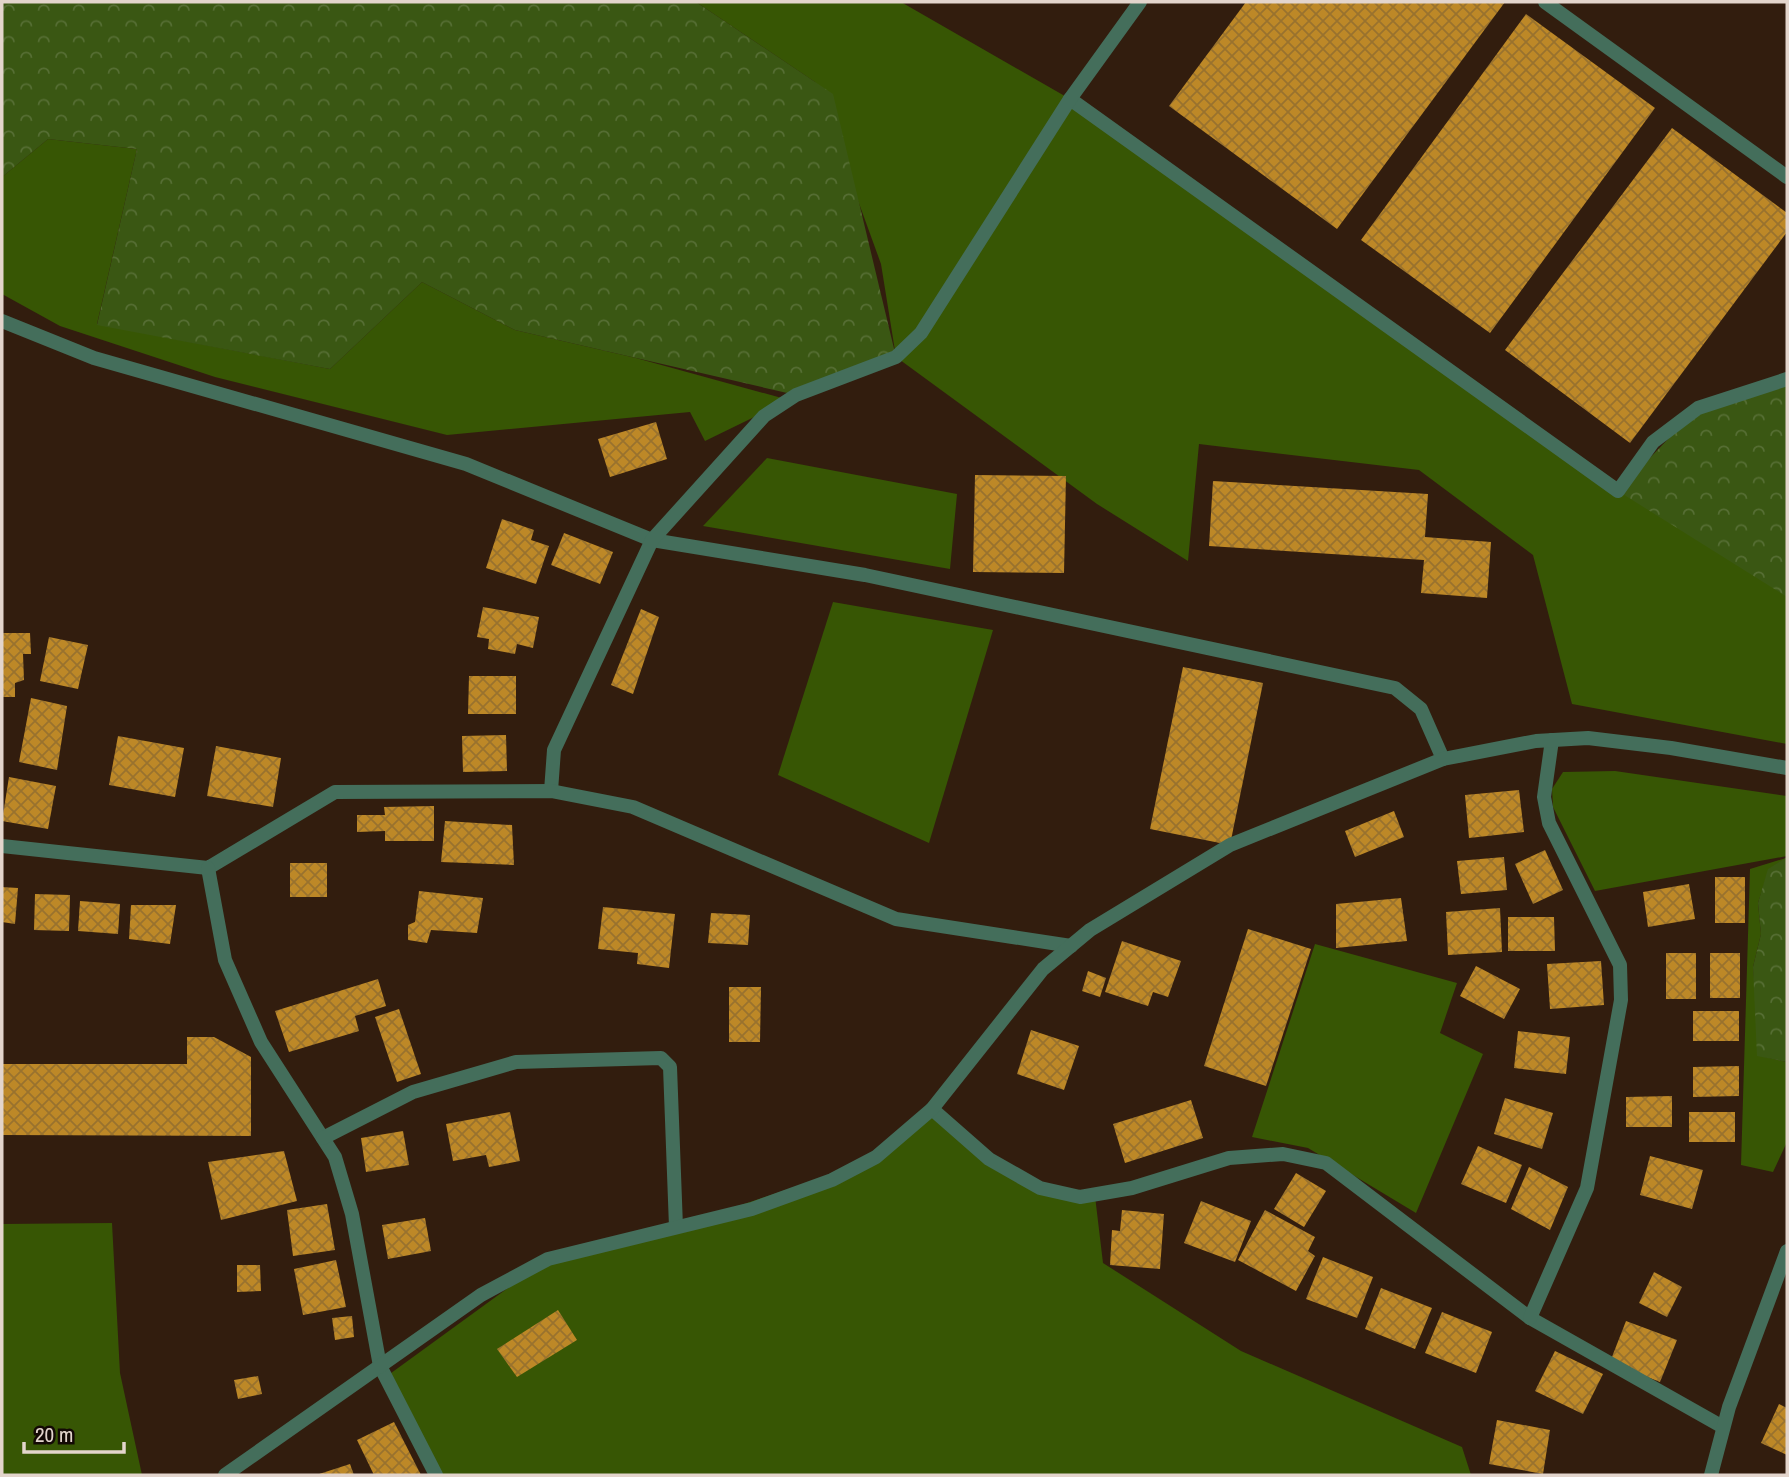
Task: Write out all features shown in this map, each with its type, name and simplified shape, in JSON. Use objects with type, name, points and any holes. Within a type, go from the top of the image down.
[{"type":"street","points":[[551,791],[554,750],[652,540],[764,416],[796,395],[896,357],[920,333],[1070,99],[1140,2]]},
{"type":"street","points":[[1545,2],[1787,177]]},
{"type":"street","points":[[1070,99],[1618,491],[1653,442],[1698,408],[1787,379]]},
{"type":"street","points":[[2,321],[94,358],[466,464],[652,540],[865,575],[1395,688],[1421,709],[1443,759]]},
{"type":"street","points":[[225,1475],[481,1295],[548,1259],[752,1209],[832,1180],[876,1157],[932,1109],[1043,969],[1090,930],[1230,845],[1443,759],[1552,740],[1588,738],[1671,748],[1787,768]]},
{"type":"street","points":[[1530,1318],[1587,1188],[1621,1000],[1620,965],[1549,823],[1545,797],[1552,740]]},
{"type":"street","points":[[2,846],[54,849],[208,868],[335,792],[551,791],[633,807],[896,919],[1071,946]]},
{"type":"street","points":[[208,868],[229,970],[261,1042],[335,1157],[352,1214],[380,1366],[436,1475]]},
{"type":"street","points":[[323,1138],[413,1092],[516,1062],[661,1058],[670,1067],[676,1227]]},
{"type":"street","points":[[932,1109],[989,1159],[1040,1188],[1080,1197],[1132,1188],[1229,1158],[1283,1154],[1326,1163],[1530,1318],[1723,1427]]},
{"type":"street","points":[[1711,1475],[1723,1427],[1787,1251]]},
{"type":"green space","points":[[2,2],[696,2],[833,94],[896,357],[796,395],[515,330],[422,282],[330,369],[97,325],[137,149],[48,139],[2,177]]},
{"type":"green space","points":[[696,2],[901,2],[1070,99],[1609,485],[1787,577],[1787,744],[1572,704],[1533,555],[1419,470],[1199,444],[1188,561],[1097,504],[896,357],[881,264],[815,82]]},
{"type":"green space","points":[[48,139],[137,149],[97,324],[330,369],[422,282],[515,330],[636,358],[789,400],[705,441],[690,412],[447,435],[215,377],[60,326],[2,294],[2,177]]},
{"type":"green space","points":[[1787,379],[1787,597],[1618,491],[1698,408]]},
{"type":"green space","points":[[767,458],[957,494],[950,569],[703,526]]},
{"type":"green space","points":[[833,602],[993,630],[929,843],[778,775]]},
{"type":"green space","points":[[1615,771],[1787,796],[1787,856],[1595,891],[1553,807],[1552,789],[1563,772]]},
{"type":"green space","points":[[1787,857],[1787,1062],[1757,1056],[1753,967],[1761,934],[1758,903],[1768,869]]},
{"type":"green space","points":[[1786,858],[1769,869],[1758,903],[1761,934],[1753,967],[1761,1056],[1787,1062],[1787,1142],[1773,1172],[1741,1165],[1750,869]]},
{"type":"green space","points":[[1315,944],[1457,983],[1440,1033],[1483,1054],[1416,1213],[1308,1148],[1252,1137]]},
{"type":"green space","points":[[933,1111],[1032,1188],[1095,1196],[1103,1263],[1241,1351],[1462,1447],[1471,1475],[441,1475],[387,1376],[548,1259],[676,1227],[865,1163]]},
{"type":"green space","points":[[112,1223],[120,1373],[142,1475],[2,1475],[2,1224]]},
{"type":"building","points":[[1246,2],[1505,2],[1337,229],[1169,106]]},
{"type":"building","points":[[1526,14],[1655,108],[1490,333],[1361,240]]},
{"type":"building","points":[[1672,128],[1787,213],[1787,232],[1630,443],[1505,350]]},
{"type":"building","points":[[656,422],[667,459],[610,477],[598,439]]},
{"type":"building","points":[[975,475],[1066,476],[1064,573],[973,572]]},
{"type":"building","points":[[1213,481],[1428,494],[1425,537],[1491,542],[1487,598],[1421,593],[1424,560],[1209,546]]},
{"type":"building","points":[[502,519],[534,530],[531,540],[549,546],[536,584],[486,568]]},
{"type":"building","points":[[564,533],[613,552],[600,584],[551,565]]},
{"type":"building","points":[[483,607],[539,617],[533,648],[517,644],[515,654],[488,649],[489,639],[477,637]]},
{"type":"building","points":[[641,609],[659,617],[633,694],[611,685]]},
{"type":"building","points":[[2,633],[30,633],[31,654],[23,654],[24,680],[15,683],[15,697],[2,697]]},
{"type":"building","points":[[49,637],[88,645],[78,689],[40,681]]},
{"type":"building","points":[[1183,667],[1263,683],[1230,845],[1150,829]]},
{"type":"building","points":[[469,676],[516,676],[516,714],[468,714]]},
{"type":"building","points":[[31,698],[67,706],[57,770],[19,762]]},
{"type":"building","points":[[506,735],[507,771],[463,772],[462,736]]},
{"type":"building","points":[[118,736],[184,748],[175,797],[109,785]]},
{"type":"building","points":[[216,746],[281,758],[273,807],[207,796]]},
{"type":"building","points":[[9,777],[56,786],[48,829],[2,821]]},
{"type":"building","points":[[1519,790],[1524,832],[1469,838],[1465,795]]},
{"type":"building","points":[[434,806],[434,841],[385,841],[385,831],[357,832],[357,815],[385,815],[384,807]]},
{"type":"building","points":[[1394,811],[1404,837],[1355,857],[1345,831]]},
{"type":"building","points":[[445,821],[512,825],[514,865],[441,862]]},
{"type":"building","points":[[1545,850],[1563,890],[1533,904],[1515,864]]},
{"type":"building","points":[[1504,857],[1507,890],[1461,894],[1457,861]]},
{"type":"building","points":[[290,863],[327,863],[327,897],[290,897]]},
{"type":"building","points":[[1715,877],[1745,877],[1745,923],[1715,923]]},
{"type":"building","points":[[1689,884],[1695,919],[1648,927],[1643,892]]},
{"type":"building","points":[[2,887],[18,888],[15,924],[2,922]]},
{"type":"building","points":[[419,891],[483,898],[477,933],[431,930],[427,943],[408,940],[408,925],[415,922]]},
{"type":"building","points":[[35,894],[70,895],[69,931],[34,930]]},
{"type":"building","points":[[1401,898],[1407,941],[1336,948],[1336,904]]},
{"type":"building","points":[[80,901],[120,904],[118,934],[78,931]]},
{"type":"building","points":[[131,905],[176,905],[170,944],[129,939]]},
{"type":"building","points":[[603,907],[675,914],[669,968],[637,964],[638,953],[598,949]]},
{"type":"building","points":[[1500,908],[1502,952],[1448,955],[1446,912]]},
{"type":"building","points":[[711,913],[750,915],[748,945],[708,943]]},
{"type":"building","points":[[1508,917],[1554,917],[1555,951],[1508,951]]},
{"type":"building","points":[[1248,929],[1311,949],[1266,1086],[1204,1066]]},
{"type":"building","points":[[1122,941],[1181,961],[1168,997],[1153,992],[1148,1006],[1105,992]]},
{"type":"building","points":[[1666,953],[1696,953],[1696,999],[1666,999]]},
{"type":"building","points":[[1710,953],[1740,953],[1740,998],[1710,998]]},
{"type":"building","points":[[1601,961],[1604,1005],[1550,1009],[1547,964]]},
{"type":"building","points":[[1476,966],[1520,989],[1504,1019],[1460,996]]},
{"type":"building","points":[[1088,971],[1106,978],[1100,997],[1082,991]]},
{"type":"building","points":[[378,979],[386,1006],[355,1016],[359,1031],[289,1052],[275,1011]]},
{"type":"building","points":[[729,987],[761,987],[760,1042],[729,1042]]},
{"type":"building","points":[[399,1009],[421,1074],[397,1082],[375,1017]]},
{"type":"building","points":[[1693,1011],[1739,1011],[1739,1041],[1693,1041]]},
{"type":"building","points":[[1031,1030],[1079,1046],[1064,1090],[1017,1074]]},
{"type":"building","points":[[1518,1031],[1570,1037],[1566,1074],[1514,1068]]},
{"type":"building","points":[[187,1037],[214,1037],[251,1057],[251,1136],[2,1135],[2,1064],[187,1064]]},
{"type":"building","points":[[1739,1066],[1739,1096],[1693,1097],[1693,1067]]},
{"type":"building","points":[[1672,1096],[1672,1127],[1626,1127],[1626,1097]]},
{"type":"building","points":[[1505,1098],[1553,1113],[1542,1149],[1494,1134]]},
{"type":"building","points":[[1191,1100],[1203,1138],[1125,1163],[1113,1124]]},
{"type":"building","points":[[510,1112],[520,1161],[489,1167],[486,1155],[453,1161],[446,1124]]},
{"type":"building","points":[[1689,1112],[1735,1112],[1735,1142],[1689,1142]]},
{"type":"building","points":[[403,1131],[409,1165],[366,1172],[361,1138]]},
{"type":"building","points":[[1478,1146],[1522,1165],[1506,1203],[1461,1184]]},
{"type":"building","points":[[284,1151],[297,1201],[221,1220],[208,1162]]},
{"type":"building","points":[[1650,1156],[1703,1170],[1692,1209],[1640,1195]]},
{"type":"building","points":[[1529,1167],[1568,1187],[1550,1230],[1511,1209]]},
{"type":"building","points":[[1296,1173],[1326,1191],[1304,1227],[1274,1209]]},
{"type":"building","points":[[1201,1201],[1251,1221],[1235,1262],[1184,1243]]},
{"type":"building","points":[[327,1204],[335,1250],[293,1256],[287,1210]]},
{"type":"building","points":[[1122,1210],[1164,1214],[1160,1269],[1110,1265],[1112,1230],[1120,1231]]},
{"type":"building","points":[[1265,1210],[1315,1237],[1308,1251],[1315,1256],[1296,1291],[1238,1260]]},
{"type":"building","points":[[425,1218],[431,1251],[388,1259],[382,1225]]},
{"type":"building","points":[[1323,1257],[1373,1277],[1357,1318],[1306,1299]]},
{"type":"building","points":[[336,1260],[346,1307],[303,1315],[294,1269]]},
{"type":"building","points":[[237,1265],[260,1265],[261,1291],[237,1292]]},
{"type":"building","points":[[1654,1272],[1682,1287],[1667,1317],[1639,1303]]},
{"type":"building","points":[[1381,1288],[1432,1308],[1415,1349],[1365,1329]]},
{"type":"building","points":[[558,1310],[577,1340],[517,1377],[497,1349]]},
{"type":"building","points":[[1442,1312],[1492,1332],[1476,1373],[1425,1353]]},
{"type":"building","points":[[352,1316],[354,1337],[335,1340],[332,1318]]},
{"type":"building","points":[[1626,1321],[1677,1340],[1660,1382],[1610,1362]]},
{"type":"building","points":[[1555,1351],[1603,1374],[1583,1414],[1535,1391]]},
{"type":"building","points":[[258,1376],[262,1394],[238,1399],[234,1380]]},
{"type":"building","points":[[1779,1404],[1787,1408],[1787,1455],[1761,1443]]},
{"type":"building","points":[[1497,1420],[1550,1430],[1543,1474],[1489,1464]]},
{"type":"building","points":[[394,1422],[421,1475],[374,1475],[357,1440]]},
{"type":"building","points":[[350,1464],[354,1475],[316,1475]]}]
